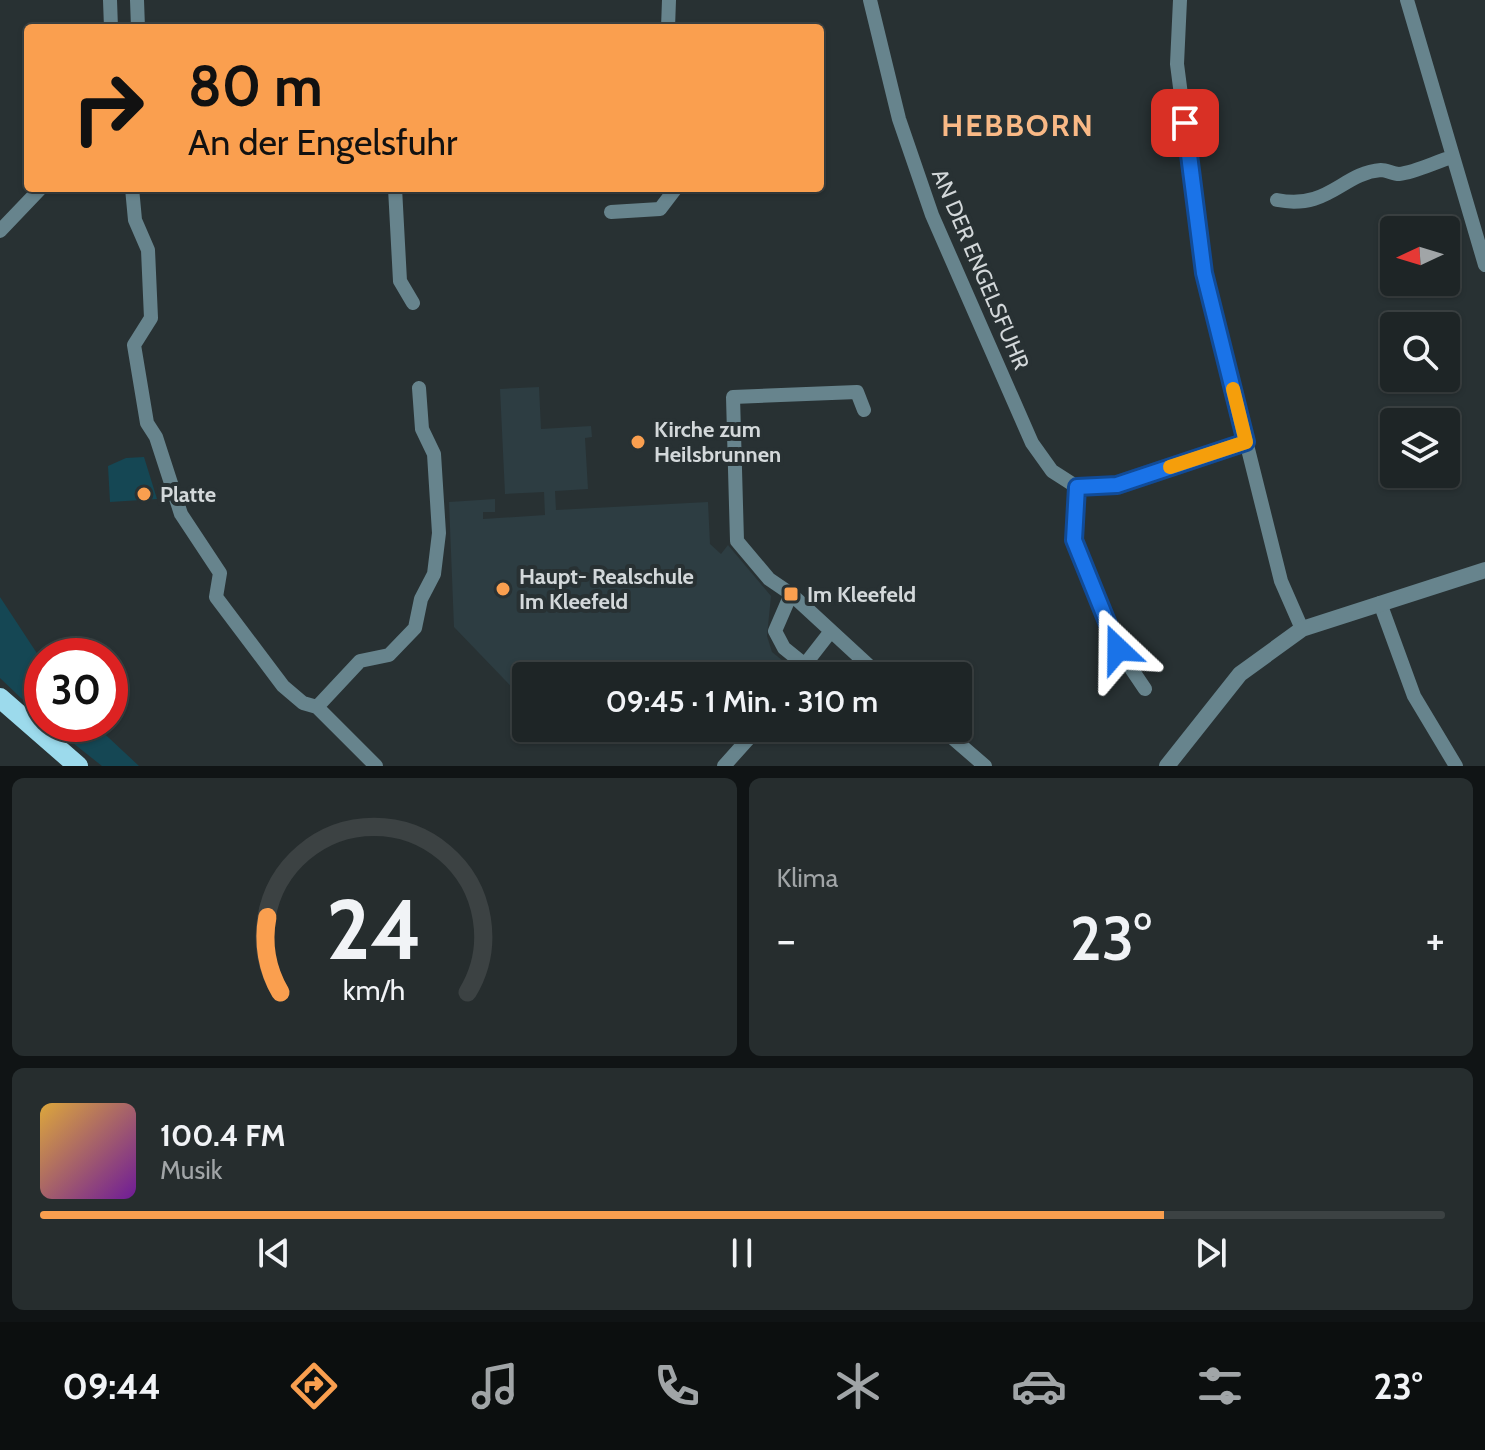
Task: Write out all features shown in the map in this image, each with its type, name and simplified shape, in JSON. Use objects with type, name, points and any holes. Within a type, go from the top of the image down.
[{"type":"main road","points":[[0,698],[78,766]]},
{"type":"street","points":[[110,0],[111,24]]},
{"type":"street","points":[[137,0],[138,24]]},
{"type":"street","points":[[668,24],[669,0]]},
{"type":"street","name":"AN DER ENGELSFUHR","points":[[870,0],[899,119],[932,215],[1032,443],[1052,471],[1077,487]]},
{"type":"street","points":[[1180,0],[1177,64],[1204,273],[1281,581],[1302,629]]},
{"type":"street","points":[[1407,0],[1449,133],[1452,157],[1485,265]]},
{"type":"street","points":[[1277,200],[1298,204],[1340,190],[1348,181],[1381,170],[1397,174],[1452,157]]},
{"type":"street","points":[[0,231],[37,192]]},
{"type":"street","points":[[132,192],[135,220],[148,250],[151,318],[134,345],[147,423],[156,437],[181,514],[220,573],[216,597],[283,686],[303,703],[317,707],[376,766]]},
{"type":"street","points":[[395,192],[400,281],[413,303]]},
{"type":"street","points":[[611,212],[660,209],[673,192]]},
{"type":"street","points":[[317,707],[360,661],[389,655],[415,628],[421,599],[434,574],[439,533],[434,454],[422,429],[419,388]]},
{"type":"street","points":[[864,410],[857,392],[733,397],[737,541],[769,579],[791,594],[865,662]]},
{"type":"street","points":[[1145,689],[1118,649],[1074,540],[1077,487],[1117,485],[1246,442]]},
{"type":"street","points":[[1167,766],[1240,674],[1302,629],[1485,570]]},
{"type":"street","points":[[791,594],[775,631],[794,662]]},
{"type":"street","points":[[1380,603],[1414,696],[1456,766]]},
{"type":"street","points":[[806,662],[831,631]]},
{"type":"street","points":[[724,766],[745,742]]},
{"type":"street","points":[[957,742],[985,766]]},
{"type":"shaded area","points":[[539,387],[541,429],[591,426],[592,437],[585,438],[588,489],[555,491],[556,510],[708,502],[710,544],[721,554],[728,545],[771,596],[767,636],[772,652],[784,662],[512,662],[512,687],[454,627],[449,502],[495,499],[495,512],[483,512],[483,519],[545,515],[544,492],[505,494],[500,389]]},
{"type":"shaded area","points":[[144,457],[157,499],[110,502],[108,466],[126,458]]},
{"type":"shaded area","points":[[0,597],[27,638],[24,638],[24,701],[0,678]]},
{"type":"shaded area","points":[[72,742],[113,742],[139,766],[102,766]]},
{"type":"slow traffic","points":[[1170,467],[1246,442],[1233,389]]},
{"type":"place","name":"Kirche zum Heilsbrunnen","points":[[638,442]]},
{"type":"place","name":"Platte","points":[[144,494]]},
{"type":"place","name":"Haupt- Realschule Im Kleefeld","points":[[503,589]]},
{"type":"place","name":"Im Kleefeld","points":[[791,594]]},
{"type":"district","name":"HEBBORN","points":[[1018,126]]},
{"type":"route","points":[[1118,649],[1074,540],[1077,487],[1117,485],[1246,442],[1204,273],[1185,123]]}]
